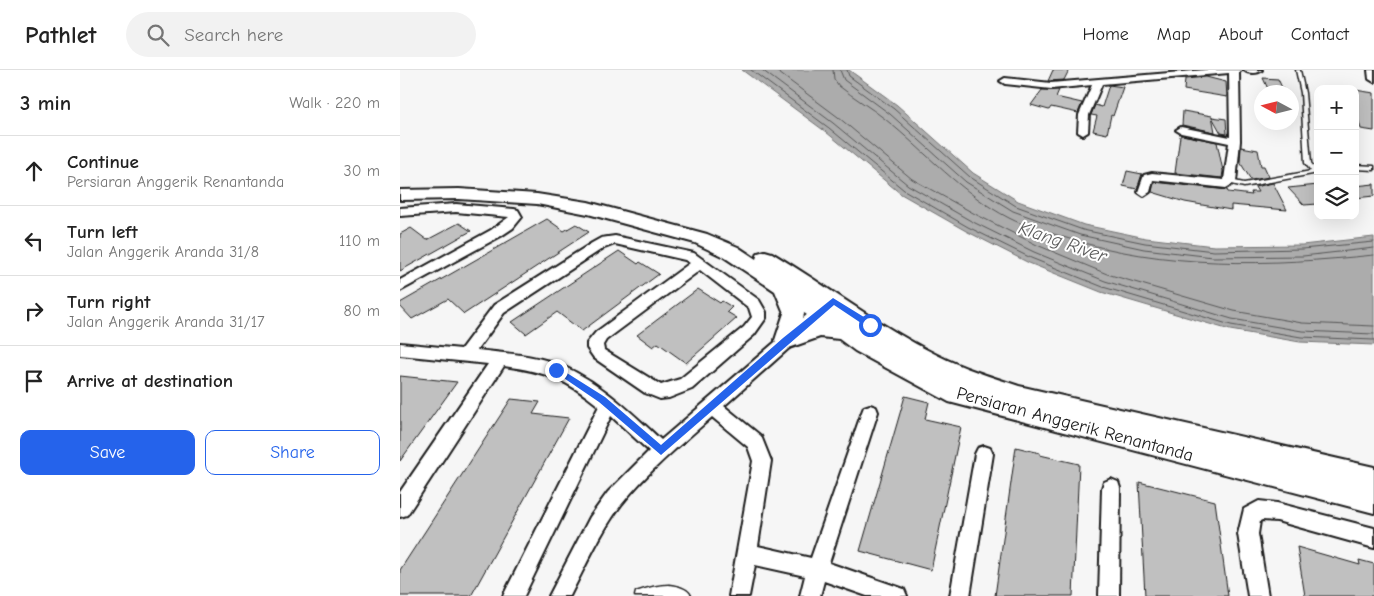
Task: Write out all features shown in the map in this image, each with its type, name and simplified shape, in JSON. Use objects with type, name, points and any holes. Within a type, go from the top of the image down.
[{"type":"main road","name":"Persiaran Anggerik Renantanda","points":[[400,184],[470,183],[537,199],[588,208],[701,238],[731,252],[781,285],[963,377],[1019,396],[1374,480]]},
{"type":"main road","name":"Persiaran Anggerik Renantanda","points":[[401,208],[491,189],[583,195],[641,208],[715,229],[800,279],[826,307],[843,331],[908,371],[949,392],[1374,500]]},
{"type":"main road","points":[[781,285],[794,308],[794,316],[786,340]]},
{"type":"main road","points":[[786,340],[815,328],[843,331]]},
{"type":"street","points":[[1085,82],[1093,70]]},
{"type":"street","points":[[1005,81],[1051,86],[1235,70],[1235,141],[1230,182],[1226,184],[1152,176],[1148,177],[1144,192]]},
{"type":"street","points":[[1249,70],[1257,70]]},
{"type":"street","points":[[1373,70],[1374,79]]},
{"type":"street","points":[[1077,73],[1085,82]]},
{"type":"street","points":[[1083,132],[1084,115],[1099,81]]},
{"type":"street","points":[[1182,130],[1235,141]]},
{"type":"street","points":[[400,286],[496,233],[516,217],[514,213],[478,208],[401,208]]},
{"type":"street","points":[[466,354],[498,309],[606,241],[615,240],[689,256],[700,263],[754,304],[759,312],[759,318],[749,331],[686,384],[669,391],[660,392],[651,388],[599,354],[595,348],[595,343],[601,336],[700,263]]},
{"type":"street","points":[[559,596],[597,524],[615,498],[661,451],[826,307]]},
{"type":"street","points":[[400,349],[466,354],[527,362],[556,370],[623,415],[661,451]]},
{"type":"street","points":[[400,508],[500,359]]},
{"type":"street","points":[[512,596],[608,405]]},
{"type":"street","points":[[712,407],[755,442],[760,451],[761,474],[739,596]]},
{"type":"street","points":[[810,596],[817,569],[870,412]]},
{"type":"street","points":[[960,596],[984,454]]},
{"type":"street","points":[[1109,596],[1111,488]]},
{"type":"street","points":[[1258,596],[1248,534],[1251,516],[1259,510],[1277,512],[1374,538]]},
{"type":"street","points":[[747,553],[817,569],[897,596]]},
{"type":"lane","points":[[1298,70],[1303,93],[1308,163],[1314,169]]},
{"type":"lane","points":[[1359,168],[1374,168]]},
{"type":"lane","points":[[1230,182],[1244,185],[1314,171]]},
{"type":"lane","points":[[640,596],[654,590],[670,590],[686,596]]},
{"type":"water","name":"Klang River","points":[[742,70],[849,70],[897,105],[973,173],[1018,201],[1084,225],[1146,238],[1214,246],[1302,245],[1374,237],[1374,345],[1300,342],[1230,330],[1101,292],[1029,263],[966,231],[901,194],[826,132]]},
{"type":"building","points":[[1053,70],[1069,70],[1064,80],[1048,81]]},
{"type":"building","points":[[1206,77],[1226,82],[1227,97],[1184,90],[1185,79]]},
{"type":"building","points":[[1263,78],[1278,79],[1281,85],[1266,85]]},
{"type":"building","points":[[1109,85],[1123,87],[1113,116],[1111,115],[1107,134],[1093,131],[1097,116],[1091,115],[1095,105],[1102,107]]},
{"type":"building","points":[[1042,90],[1059,90],[1056,97],[1082,103],[1078,113],[1051,107],[1049,110],[1031,105]]},
{"type":"building","points":[[1359,91],[1374,93],[1374,131],[1361,129],[1359,122]]},
{"type":"building","points":[[1183,111],[1212,116],[1215,132],[1182,125]]},
{"type":"building","points":[[1212,117],[1226,119],[1227,134],[1221,133]]},
{"type":"building","points":[[1180,136],[1217,142],[1223,171],[1222,178],[1175,173]]},
{"type":"building","points":[[1241,147],[1258,150],[1261,166],[1264,166],[1269,177],[1251,180],[1240,162]]},
{"type":"building","points":[[1127,171],[1142,174],[1137,189],[1123,186]]},
{"type":"building","points":[[1154,182],[1227,190],[1228,192],[1252,195],[1251,192],[1258,192],[1255,187],[1273,183],[1287,210],[1231,205],[1231,210],[1185,202],[1152,192]]},
{"type":"building","points":[[1374,184],[1374,196],[1359,198],[1359,186]]},
{"type":"building","points":[[1314,185],[1314,204],[1304,205],[1288,188]]},
{"type":"building","points":[[547,219],[564,231],[576,224],[589,232],[464,314],[448,299],[412,319],[400,306],[400,303]]},
{"type":"building","points":[[459,223],[471,231],[400,271],[400,234],[411,228],[427,240]]},
{"type":"building","points":[[619,251],[638,264],[640,262],[659,274],[582,331],[557,312],[526,334],[512,322]]},
{"type":"building","points":[[698,289],[720,303],[722,301],[732,307],[727,312],[737,318],[686,363],[658,343],[653,347],[637,335]]},
{"type":"building","points":[[400,376],[457,382],[400,461]]},
{"type":"building","points":[[905,396],[929,402],[925,419],[961,427],[931,570],[860,551]]},
{"type":"building","points":[[511,399],[540,402],[533,414],[569,418],[471,596],[400,596],[400,570]]},
{"type":"building","points":[[1016,447],[1079,464],[1073,596],[995,596]]},
{"type":"building","points":[[1139,482],[1215,501],[1228,596],[1145,596]]},
{"type":"building","points":[[1297,547],[1360,565],[1359,560],[1374,564],[1374,596],[1305,596]]},
{"type":"route","points":[[556,370],[602,399],[623,415],[661,451],[833,301],[870,325]]}]
